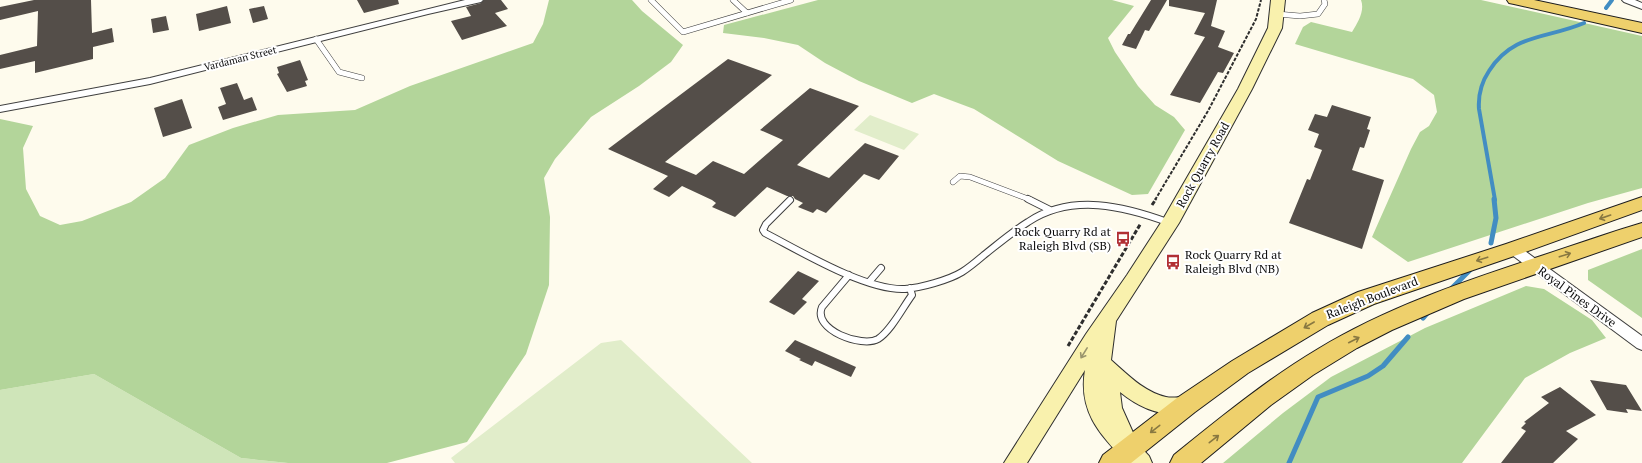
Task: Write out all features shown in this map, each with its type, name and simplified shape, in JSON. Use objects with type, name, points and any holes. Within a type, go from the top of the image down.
[{"type":"main road","points":[[1514,0],[1642,28]]},
{"type":"main road","name":"Rock Quarry Road","points":[[1015,463],[1092,340],[1107,321],[1170,223],[1245,89],[1275,28],[1278,7]]},
{"type":"main road","name":"Raleigh Boulevard","points":[[1127,458],[1186,405],[1259,355],[1320,319],[1366,298],[1513,249],[1642,203]]},
{"type":"main road","points":[[1183,463],[1265,398],[1308,367],[1348,343],[1389,322],[1480,284],[1642,230]]},
{"type":"main road","name":"Rock Quarry Road","points":[[1107,321],[1105,342],[1100,362],[1095,372],[1095,397],[1102,420],[1127,458]]},
{"type":"main road","points":[[1100,362],[1124,385],[1143,399],[1168,407],[1186,405]]},
{"type":"street","name":"Vardaman Street","points":[[0,109],[150,81],[478,0]]},
{"type":"street","points":[[1627,0],[1642,6]]},
{"type":"street","name":"Royal Pines Drive","points":[[1513,249],[1642,344]]},
{"type":"lane","points":[[651,0],[683,32],[792,0]]},
{"type":"lane","points":[[733,0],[748,13]]},
{"type":"lane","points":[[1278,7],[1300,16],[1318,14],[1325,4],[1324,0]]},
{"type":"lane","points":[[316,39],[339,72],[362,78]]},
{"type":"lane","points":[[953,182],[960,176],[970,177],[1034,201],[1050,210]]},
{"type":"lane","points":[[790,200],[766,224],[763,230],[765,233],[849,275],[885,287],[910,288],[925,286],[962,272],[1028,222],[1050,210],[1072,205],[1106,205],[1123,207],[1170,223]]},
{"type":"lane","points":[[869,282],[880,268]]},
{"type":"lane","points":[[849,275],[822,307],[820,313],[822,320],[830,328],[850,339],[872,341],[883,335],[912,295],[910,288]]},
{"type":"path","points":[[1066,349],[1208,111],[1256,19],[1261,0]]},
{"type":"green space","points":[[549,0],[632,0],[642,11],[683,45],[671,62],[639,86],[591,117],[555,159],[544,178],[550,217],[549,285],[526,354],[467,442],[387,463],[288,463],[241,458],[94,374],[0,390],[0,119],[33,126],[23,148],[26,189],[40,216],[60,225],[82,221],[131,202],[165,178],[189,145],[233,128],[278,115],[355,110],[410,86],[533,43],[543,24]]},
{"type":"green space","points":[[818,0],[1112,0],[1134,6],[1108,38],[1115,52],[1138,86],[1155,105],[1174,117],[1185,130],[1148,194],[1132,195],[1058,161],[974,109],[934,94],[912,103],[859,81],[825,63],[798,45],[764,38],[723,33],[724,25]]},
{"type":"green space","points":[[1361,0],[1481,0],[1642,36],[1642,188],[1588,203],[1408,262],[1372,237],[1411,149],[1420,132],[1429,126],[1437,112],[1434,95],[1413,79],[1295,44],[1303,27],[1311,22],[1352,32],[1359,20],[1362,8]]},
{"type":"green space","points":[[870,115],[919,134],[904,150],[854,130]]},
{"type":"green space","points":[[1642,249],[1642,318],[1588,280],[1588,270]]},
{"type":"green space","points":[[1526,286],[1544,289],[1592,320],[1606,338],[1570,353],[1525,378],[1462,463],[1223,463],[1283,413],[1331,377],[1425,328]]},
{"type":"green space","points":[[621,340],[752,463],[455,463],[451,458],[601,343]]},
{"type":"green space","points":[[94,374],[241,458],[288,463],[0,463],[0,390]]},
{"type":"building","points":[[34,0],[91,0],[92,33],[112,28],[114,42],[93,47],[93,59],[35,73],[35,61],[0,69],[0,55],[37,46],[38,11],[0,20],[0,7]]},
{"type":"building","points":[[357,0],[398,0],[399,4],[364,13]]},
{"type":"building","points":[[484,0],[501,0],[508,9],[495,13],[507,26],[462,40],[451,21],[471,16],[466,7],[481,3]]},
{"type":"building","points":[[1151,0],[1167,0],[1149,31],[1145,30],[1136,49],[1122,45],[1128,34],[1130,34]]},
{"type":"building","points":[[1169,0],[1217,0],[1211,26],[1225,31],[1218,47],[1234,53],[1223,73],[1218,72],[1200,103],[1170,95],[1205,37],[1194,34],[1205,13],[1169,6]]},
{"type":"building","points":[[227,6],[231,23],[199,31],[196,14]]},
{"type":"building","points":[[264,6],[268,19],[253,23],[249,9]]},
{"type":"building","points":[[166,16],[169,30],[153,33],[151,19]]},
{"type":"building","points":[[728,59],[772,75],[665,162],[696,175],[713,161],[744,174],[783,140],[760,130],[810,88],[859,106],[797,165],[829,178],[865,143],[899,156],[879,180],[864,174],[826,213],[817,209],[813,213],[798,207],[803,203],[795,199],[793,196],[787,196],[767,187],[735,217],[712,207],[716,203],[712,200],[682,186],[669,197],[653,189],[668,176],[608,149]]},
{"type":"building","points":[[300,60],[308,80],[305,81],[307,86],[287,92],[277,74],[279,73],[277,67]]},
{"type":"building","points":[[237,83],[244,100],[252,97],[257,110],[223,120],[218,107],[226,104],[220,88]]},
{"type":"building","points":[[182,99],[192,128],[163,137],[154,108]]},
{"type":"building","points":[[1332,105],[1371,117],[1367,129],[1370,130],[1364,148],[1360,147],[1352,170],[1384,180],[1362,249],[1289,223],[1307,179],[1310,180],[1322,150],[1314,147],[1319,134],[1308,130],[1315,114],[1327,117]]},
{"type":"building","points":[[798,271],[819,281],[802,299],[807,302],[794,315],[769,302]]},
{"type":"building","points":[[795,340],[856,367],[851,377],[815,361],[812,366],[785,351]]},
{"type":"building","points":[[1590,380],[1626,385],[1642,411],[1626,409],[1628,413],[1607,410]]},
{"type":"building","points":[[1560,387],[1596,415],[1566,431],[1578,439],[1553,463],[1501,463],[1526,431],[1521,428],[1526,423],[1524,422],[1549,403],[1541,397]]},
{"type":"waterway","points":[[1606,8],[1612,0]]},
{"type":"waterway","points":[[1495,200],[1479,109],[1479,99],[1484,80],[1498,59],[1520,43],[1584,23]]},
{"type":"waterway","points":[[1491,243],[1496,218],[1494,199]]},
{"type":"waterway","points":[[1450,290],[1472,268]]},
{"type":"waterway","points":[[1423,318],[1429,311]]},
{"type":"waterway","points":[[1289,463],[1318,397],[1368,376],[1383,366],[1408,337]]},
{"type":"place","name":"Rock Quarry Rd at Raleigh Blvd (SB)","points":[[1123,239]]},
{"type":"place","name":"Rock Quarry Rd at Raleigh Blvd (NB)","points":[[1173,262]]}]
